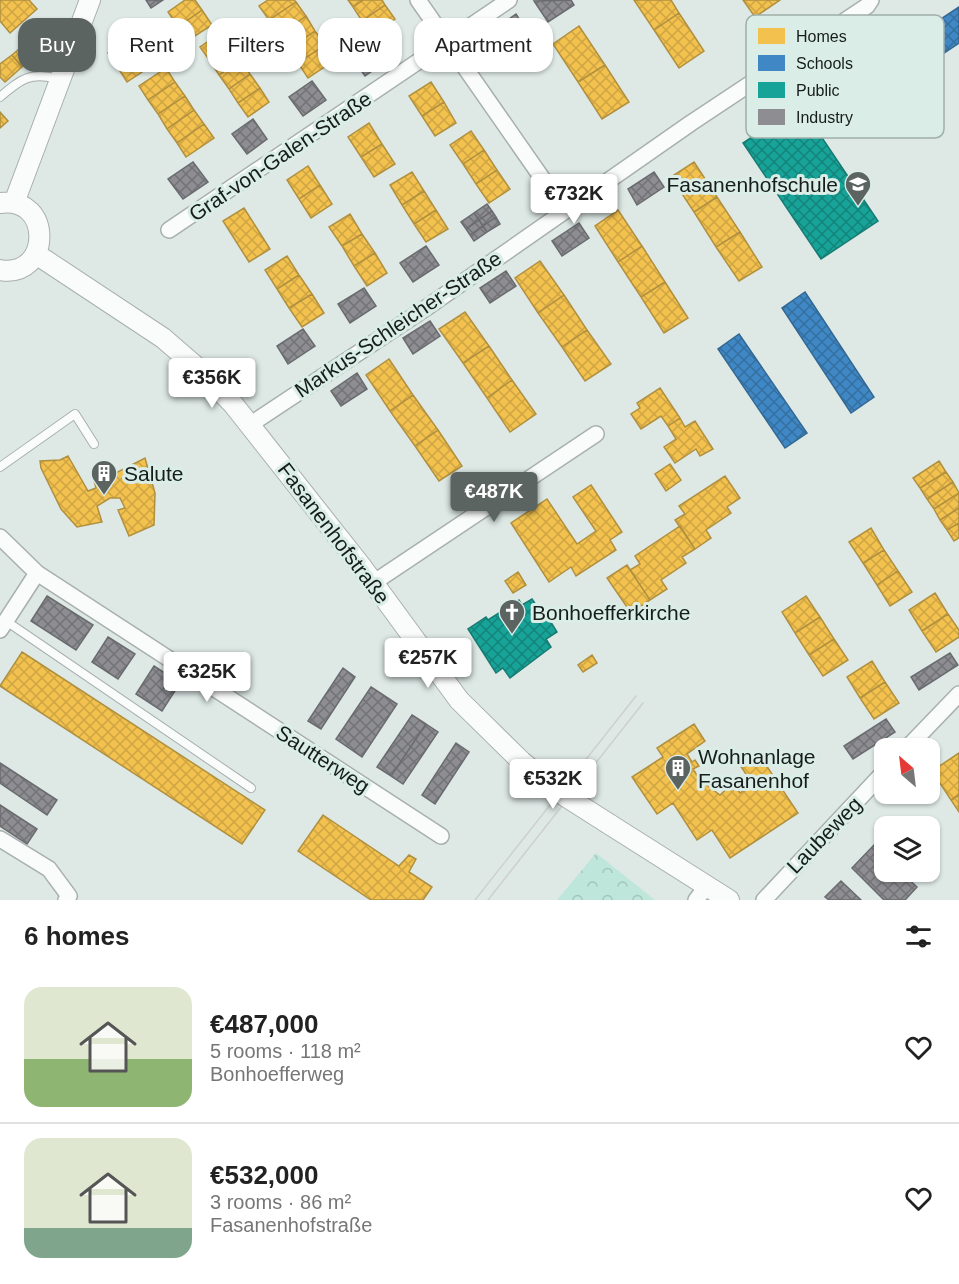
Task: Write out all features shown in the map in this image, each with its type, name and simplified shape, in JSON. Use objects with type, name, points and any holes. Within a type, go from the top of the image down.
[{"type":"street","points":[[0,270],[18,269],[36,254],[40,233],[38,223],[24,207],[7,203],[60,80],[90,0]]},
{"type":"street","points":[[417,0],[429,18]]},
{"type":"street","name":"Graf-von-Galen-Straße","points":[[483,18],[509,0]]},
{"type":"street","name":"Markus-Schleicher-Straße","points":[[854,15],[867,6],[871,0]]},
{"type":"street","name":"Graf-von-Galen-Straße","points":[[169,230],[414,65]]},
{"type":"street","points":[[467,72],[565,211]]},
{"type":"street","name":"Markus-Schleicher-Straße","points":[[251,424],[746,88]]},
{"type":"street","name":"Fasanenhofstraße","points":[[36,254],[163,338],[200,370],[251,424],[459,700],[522,762],[565,796],[609,824],[701,893],[729,900]]},
{"type":"street","points":[[373,583],[596,434]]},
{"type":"street","name":"Sautterweg","points":[[0,537],[37,573],[441,836]]},
{"type":"street","points":[[3,625],[37,573]]},
{"type":"street","points":[[917,738],[959,694]]},
{"type":"street","name":"Laubeweg","points":[[764,900],[874,783]]},
{"type":"street","points":[[0,839],[49,869],[69,896],[66,900]]},
{"type":"lane","points":[[0,97],[27,76],[35,75],[60,80]]},
{"type":"lane","points":[[0,467],[75,414],[94,444]]},
{"type":"lane","points":[[3,625],[251,788]]},
{"type":"green space","points":[[596,853],[655,900],[557,900]]},
{"type":"building: Homes","points":[[0,0],[29,0],[37,9],[27,18],[18,18],[18,26],[10,33],[0,21]]},
{"type":"building: Homes","points":[[185,0],[195,0],[202,10],[191,18],[172,18],[168,12]]},
{"type":"building: Homes","points":[[268,0],[294,0],[296,2],[272,18],[268,18],[259,6]]},
{"type":"building: Homes","points":[[348,0],[363,0],[353,7]]},
{"type":"building: Homes","points":[[363,0],[382,0],[385,5],[366,18],[360,18],[353,7]]},
{"type":"building: Homes","points":[[634,0],[671,0],[679,13],[654,30]]},
{"type":"building: Homes","points":[[743,0],[780,0],[758,15],[754,15]]},
{"type":"building: Homes","points":[[296,2],[306,16],[303,18],[272,18]]},
{"type":"building: Homes","points":[[385,5],[394,18],[366,18]]},
{"type":"building: Homes","points":[[202,10],[207,18],[207,28],[195,36],[195,18],[191,18]]},
{"type":"building: Homes","points":[[679,13],[704,51],[679,68],[654,30]]},
{"type":"building: Homes","points":[[306,16],[315,31],[306,37],[306,18],[303,18]]},
{"type":"building: Homes","points":[[579,26],[605,65],[578,82],[553,44]]},
{"type":"building: Homes","points":[[315,31],[318,35],[318,50],[306,58],[306,37]]},
{"type":"building: Homes","points":[[207,42],[207,57],[200,47]]},
{"type":"building: Homes","points":[[18,50],[18,62],[12,55]]},
{"type":"building: Homes","points":[[318,50],[318,71],[308,78],[304,72],[306,72],[306,58]]},
{"type":"building: Homes","points":[[12,55],[18,62],[18,71],[5,82],[0,77],[0,64]]},
{"type":"building: Homes","points":[[605,65],[629,102],[602,119],[578,82]]},
{"type":"building: Homes","points":[[121,72],[142,72],[127,82]]},
{"type":"building: Homes","points":[[160,72],[169,72],[175,82],[148,100],[139,86]]},
{"type":"building: Homes","points":[[223,72],[249,72],[250,74],[229,89],[219,75]]},
{"type":"building: Homes","points":[[250,74],[260,88],[238,103],[229,89]]},
{"type":"building: Homes","points":[[175,82],[185,96],[158,114],[148,100]]},
{"type":"building: Homes","points":[[431,82],[444,102],[422,116],[409,96]]},
{"type":"building: Homes","points":[[260,88],[269,102],[248,117],[238,103]]},
{"type":"building: Homes","points":[[185,96],[194,110],[167,129],[158,114]]},
{"type":"building: Homes","points":[[444,102],[456,123],[435,136],[422,116]]},
{"type":"building: Homes","points":[[194,110],[204,124],[177,143],[167,129]]},
{"type":"building: Homes","points":[[0,112],[8,121],[0,128]]},
{"type":"building: Homes","points":[[369,123],[382,144],[361,157],[348,137]]},
{"type":"building: Homes","points":[[204,124],[214,138],[186,157],[177,143]]},
{"type":"building: Homes","points":[[471,131],[484,150],[463,164],[450,145]]},
{"type":"building: Homes","points":[[382,144],[395,164],[374,177],[361,157]]},
{"type":"building: Homes","points":[[484,150],[497,170],[476,184],[463,164]]},
{"type":"building: Homes","points":[[694,162],[717,197],[694,212],[671,177]]},
{"type":"building: Homes","points":[[308,166],[320,185],[299,199],[287,180]]},
{"type":"building: Homes","points":[[497,170],[510,189],[489,203],[476,184]]},
{"type":"building: Homes","points":[[412,172],[424,191],[402,205],[390,185]]},
{"type":"building: Homes","points":[[320,185],[332,204],[311,218],[299,199]]},
{"type":"building: Homes","points":[[424,191],[436,210],[414,224],[402,205]]},
{"type":"building: Homes","points":[[717,197],[740,232],[716,247],[694,212]]},
{"type":"building: Homes","points":[[244,208],[270,249],[249,262],[223,221]]},
{"type":"building: Homes","points":[[436,210],[448,229],[426,242],[414,224]]},
{"type":"building: Homes","points":[[618,210],[642,246],[618,262],[595,226]]},
{"type":"building: Homes","points":[[350,214],[362,234],[342,246],[329,227]]},
{"type":"building: Homes","points":[[740,232],[762,267],[739,281],[716,247]]},
{"type":"building: Homes","points":[[362,234],[375,253],[354,266],[342,246]]},
{"type":"building: Homes","points":[[642,246],[665,282],[641,297],[618,262]]},
{"type":"building: Homes","points":[[375,253],[387,273],[367,286],[354,266]]},
{"type":"building: Homes","points":[[287,256],[299,275],[277,289],[265,270]]},
{"type":"building: Homes","points":[[540,261],[564,295],[538,313],[515,278]]},
{"type":"building: Homes","points":[[299,275],[312,294],[289,308],[277,289]]},
{"type":"building: Homes","points":[[665,282],[688,318],[664,333],[641,297]]},
{"type":"building: Homes","points":[[312,294],[324,313],[302,327],[289,308]]},
{"type":"building: Homes","points":[[564,295],[587,330],[562,347],[538,313]]},
{"type":"building: Homes","points":[[465,312],[489,346],[463,363],[439,329]]},
{"type":"building: Homes","points":[[587,330],[611,364],[585,381],[562,347]]},
{"type":"building: Homes","points":[[489,346],[512,380],[487,398],[463,363]]},
{"type":"building: Homes","points":[[389,359],[413,395],[390,411],[366,375]]},
{"type":"building: Homes","points":[[512,380],[536,414],[510,432],[487,398]]},
{"type":"building: Homes","points":[[660,388],[680,418],[668,426],[661,416],[641,429],[631,414],[640,408],[637,403]]},
{"type":"building: Homes","points":[[413,395],[438,430],[415,446],[390,411]]},
{"type":"building: Homes","points":[[680,418],[685,427],[695,421],[713,449],[700,456],[696,449],[675,463],[664,447],[676,439],[668,426]]},
{"type":"building: Homes","points":[[438,430],[462,466],[439,481],[415,446]]},
{"type":"building: Homes","name":"Salute","points":[[68,456],[88,491],[96,488],[94,480],[97,473],[106,471],[112,475],[145,458],[155,493],[154,525],[129,536],[118,510],[125,508],[120,498],[110,498],[97,506],[102,522],[77,527],[61,509],[41,468],[40,461],[60,460]]},
{"type":"building: Homes","points":[[939,461],[946,472],[920,488],[913,478]]},
{"type":"building: Homes","points":[[670,464],[681,480],[666,491],[655,474]]},
{"type":"building: Homes","points":[[946,472],[953,482],[927,499],[920,488]]},
{"type":"building: Homes","points":[[725,476],[740,498],[727,507],[731,513],[706,530],[711,538],[695,549],[675,520],[685,514],[679,506]]},
{"type":"building: Homes","points":[[953,482],[959,493],[934,509],[927,499]]},
{"type":"building: Homes","points":[[591,485],[622,532],[610,540],[616,550],[576,576],[571,567],[549,582],[511,523],[547,499],[577,544],[596,531],[573,497]]},
{"type":"building: Homes","points":[[959,493],[959,508],[940,520],[934,509]]},
{"type":"building: Homes","points":[[959,508],[959,523],[947,530],[940,520]]},
{"type":"building: Homes","points":[[959,523],[959,538],[954,541],[947,530]]},
{"type":"building: Homes","points":[[680,526],[695,549],[682,557],[686,563],[661,580],[667,589],[650,600],[630,570],[640,564],[635,556]]},
{"type":"building: Homes","points":[[871,528],[884,550],[863,563],[849,542]]},
{"type":"building: Homes","points":[[884,550],[898,571],[877,585],[863,563]]},
{"type":"building: Homes","points":[[627,565],[650,600],[631,613],[607,578]]},
{"type":"building: Homes","points":[[898,571],[912,592],[890,606],[877,585]]},
{"type":"building: Homes","points":[[518,572],[526,585],[513,593],[505,581]]},
{"type":"building: Homes","points":[[935,593],[948,614],[922,631],[909,610]]},
{"type":"building: Homes","points":[[806,596],[820,617],[795,633],[782,612]]},
{"type":"building: Homes","points":[[948,614],[959,630],[959,637],[936,652],[922,631]]},
{"type":"building: Homes","points":[[820,617],[834,639],[809,655],[795,633]]},
{"type":"building: Homes","points":[[834,639],[848,660],[823,676],[809,655]]},
{"type":"building: Homes","points":[[22,652],[265,810],[242,844],[0,686]]},
{"type":"building: Homes","points":[[592,655],[597,663],[583,672],[578,665]]},
{"type":"building: Homes","points":[[872,661],[885,682],[860,698],[847,677]]},
{"type":"building: Homes","points":[[885,682],[899,703],[874,719],[860,698]]},
{"type":"building: Homes","name":"Wohnanlage Fasanenhof","points":[[694,724],[705,741],[687,754],[692,762],[695,760],[699,766],[693,769],[700,780],[720,795],[733,783],[740,793],[753,785],[740,765],[758,753],[798,813],[730,858],[712,830],[697,840],[673,803],[657,814],[632,777],[663,757],[657,748]]},
{"type":"building: Homes","points":[[959,753],[959,795],[951,800],[940,783],[940,766]]},
{"type":"building: Homes","points":[[959,795],[959,812],[951,800]]},
{"type":"building: Homes","points":[[323,815],[399,866],[409,855],[416,859],[409,872],[432,887],[423,900],[371,900],[298,851]]},
{"type":"building: Schools","points":[[959,7],[959,43],[944,53],[944,17]]},
{"type":"building: Schools","points":[[805,292],[874,397],[851,413],[782,308]]},
{"type":"building: Schools","points":[[739,334],[807,433],[785,448],[718,349]]},
{"type":"building: Public","points":[[750,138],[822,138],[878,221],[821,259],[743,143]]},
{"type":"building: Public","name":"Bonhoefferkirche","points":[[532,599],[540,611],[543,609],[557,632],[546,639],[551,647],[510,678],[503,668],[496,673],[468,629],[486,617],[488,620],[519,600],[522,605]]},
{"type":"building: Industry","points":[[146,0],[163,0],[151,8]]},
{"type":"building: Industry","points":[[571,0],[574,5],[553,19],[545,18],[534,1]]},
{"type":"building: Industry","points":[[312,81],[326,100],[303,116],[289,97]]},
{"type":"building: Industry","points":[[253,119],[267,139],[247,154],[232,134]]},
{"type":"building: Industry","points":[[193,162],[208,182],[183,199],[168,179]]},
{"type":"building: Industry","points":[[654,172],[664,187],[637,205],[628,189]]},
{"type":"building: Industry","points":[[487,204],[492,211],[479,220],[474,213]]},
{"type":"building: Industry","points":[[492,211],[496,217],[483,226],[479,220]]},
{"type":"building: Industry","points":[[474,213],[479,220],[466,229],[461,222]]},
{"type":"building: Industry","points":[[496,217],[500,224],[487,232],[483,226]]},
{"type":"building: Industry","points":[[479,220],[483,226],[470,235],[466,229]]},
{"type":"building: Industry","points":[[579,223],[589,238],[562,256],[552,241]]},
{"type":"building: Industry","points":[[483,226],[487,232],[474,241],[470,235]]},
{"type":"building: Industry","points":[[426,246],[439,265],[413,282],[400,263]]},
{"type":"building: Industry","points":[[506,271],[516,286],[490,303],[480,288]]},
{"type":"building: Industry","points":[[364,288],[376,306],[350,323],[338,304]]},
{"type":"building: Industry","points":[[430,321],[440,336],[413,354],[403,338]]},
{"type":"building: Industry","points":[[303,329],[315,346],[288,364],[277,346]]},
{"type":"building: Industry","points":[[357,373],[367,389],[341,406],[331,391]]},
{"type":"building: Industry","points":[[47,596],[93,625],[76,650],[31,621]]},
{"type":"building: Industry","points":[[108,637],[135,654],[118,679],[92,662]]},
{"type":"building: Industry","points":[[950,653],[958,665],[919,690],[911,677]]},
{"type":"building: Industry","points":[[154,666],[180,683],[162,711],[136,694]]},
{"type":"building: Industry","points":[[343,668],[355,677],[321,729],[308,721]]},
{"type":"building: Industry","points":[[371,687],[397,704],[362,757],[336,739]]},
{"type":"building: Industry","points":[[412,715],[426,724],[391,776],[377,767]]},
{"type":"building: Industry","points":[[886,719],[895,732],[886,738],[874,738],[874,746],[853,759],[844,746]]},
{"type":"building: Industry","points":[[426,724],[438,732],[403,784],[391,776]]},
{"type":"building: Industry","points":[[456,743],[469,752],[435,804],[422,795]]},
{"type":"building: Industry","points":[[0,763],[57,800],[47,815],[0,783]]},
{"type":"building: Industry","points":[[0,805],[37,829],[27,844],[0,826]]},
{"type":"building: Industry","points":[[874,845],[874,882],[912,882],[917,887],[905,900],[884,900],[852,868]]},
{"type":"building: Industry","points":[[841,881],[861,900],[829,900],[825,897]]},
{"type":"tram line","points":[[475,900],[636,696]]},
{"type":"tram line","points":[[488,900],[643,703]]},
{"type":"place","name":"Fasanenhofschule","points":[[858,207]]},
{"type":"place","name":"Salute","points":[[104,496]]},
{"type":"place","name":"Bonhoefferkirche","points":[[512,635]]},
{"type":"place","name":"Wohnanlage Fasanenhof","points":[[678,791]]}]
